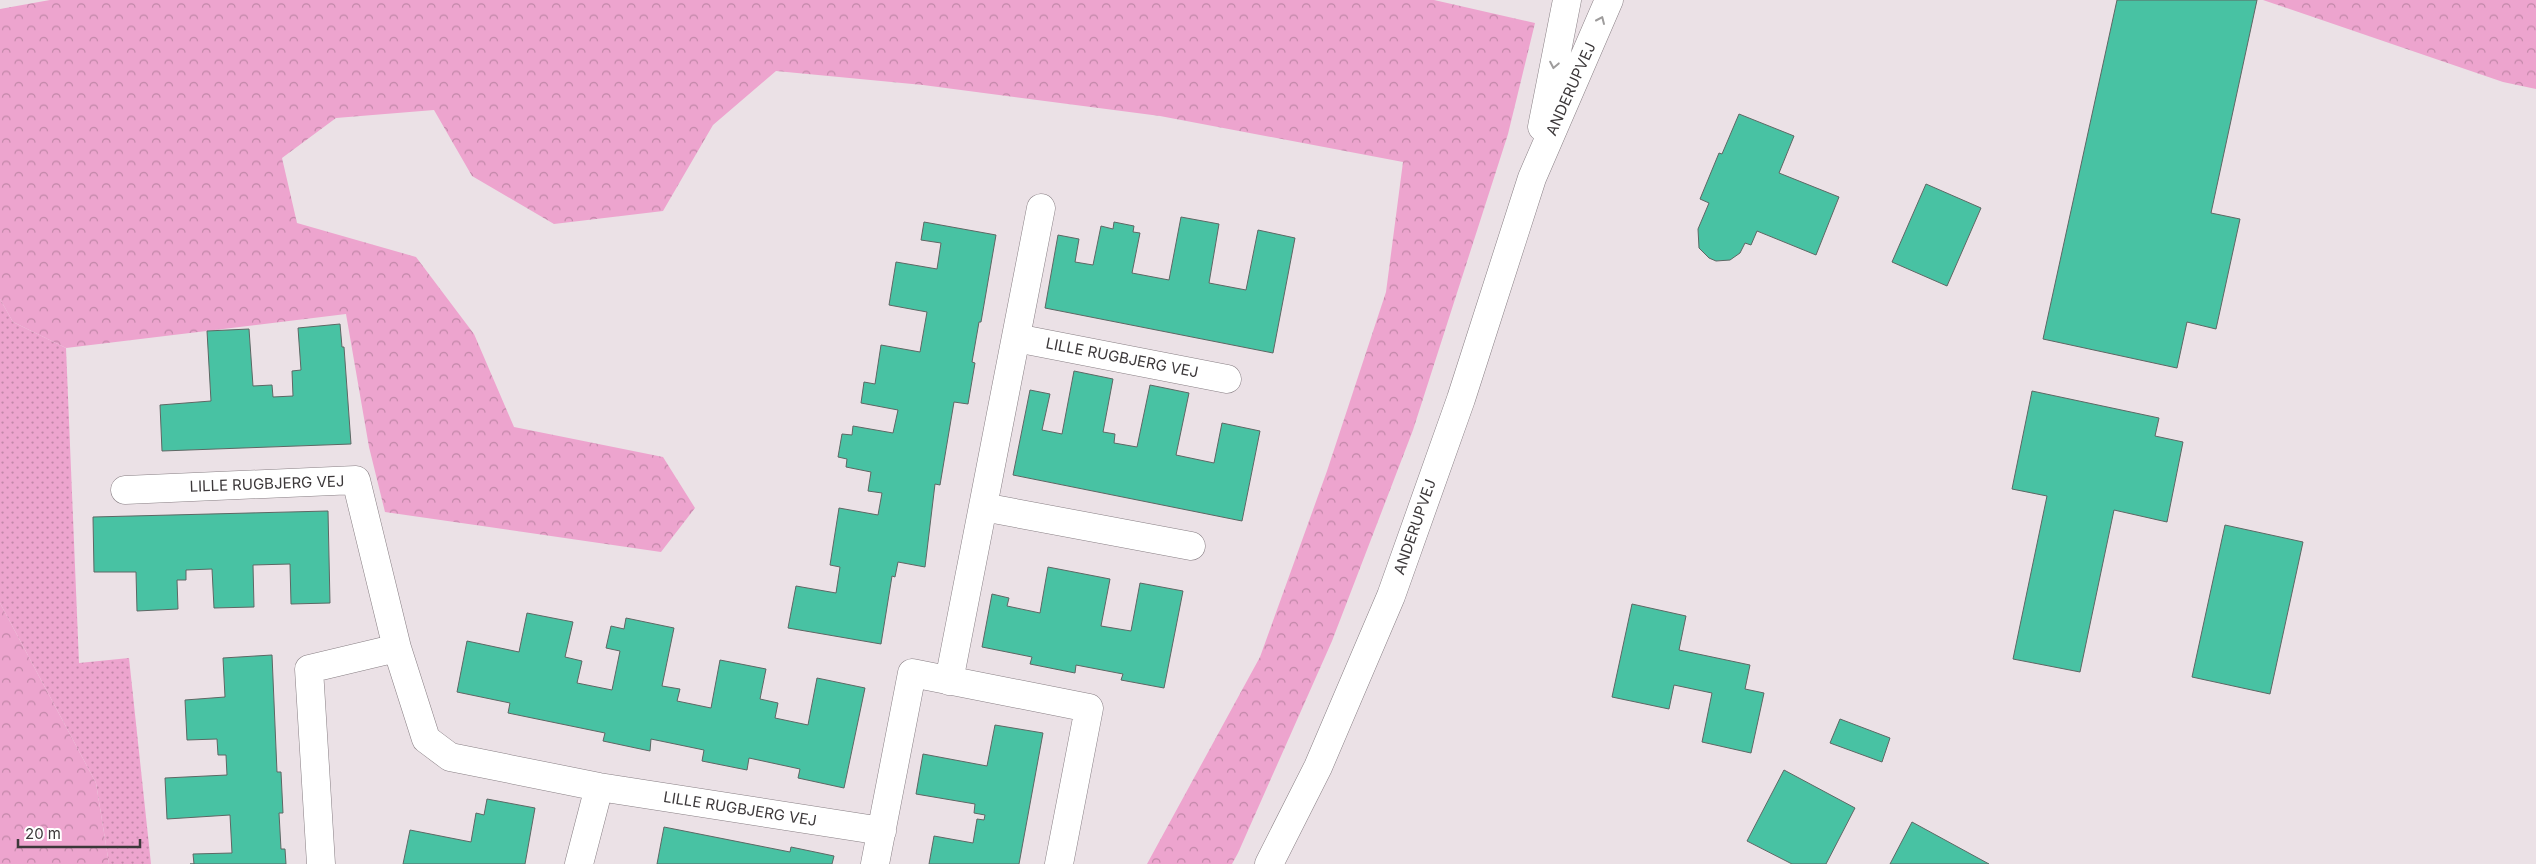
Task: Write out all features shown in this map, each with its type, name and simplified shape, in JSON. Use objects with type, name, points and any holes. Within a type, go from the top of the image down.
[{"type":"street","name":"ANDERUPVEJ","points":[[1532,178],[1567,0]]},
{"type":"street","name":"ANDERUPVEJ","points":[[1269,864],[1318,767],[1391,596],[1460,399],[1532,178],[1609,0]]},
{"type":"street","points":[[949,681],[1041,208]]},
{"type":"street","name":"LILLE RUGBJERG VEJ","points":[[1016,338],[1227,379]]},
{"type":"street","name":"LILLE RUGBJERG VEJ","points":[[125,490],[356,480],[397,648],[426,739],[450,757],[599,787],[882,831]]},
{"type":"street","points":[[983,506],[1191,546]]},
{"type":"street","points":[[321,864],[309,669],[397,648]]},
{"type":"street","points":[[875,864],[912,674],[1089,708],[1059,864]]},
{"type":"street","points":[[579,864],[599,787]]},
{"type":"green space","points":[[50,0],[1434,0],[1535,23],[1508,134],[1413,430],[1332,641],[1238,853],[1232,864],[1147,864],[1260,657],[1327,471],[1386,292],[1403,162],[1160,116],[923,85],[776,71],[713,125],[663,211],[554,224],[472,176],[434,110],[336,118],[282,158],[297,223],[416,257],[474,334],[514,427],[663,457],[695,508],[661,552],[385,512],[369,447],[346,314],[66,348],[13,322],[0,299],[0,9]]},
{"type":"green space","points":[[2263,0],[2536,0],[2536,89],[2503,82]]},
{"type":"green space","points":[[0,299],[13,322],[66,348],[79,663],[129,658],[151,864],[109,864],[96,783],[0,603]]},
{"type":"green space","points":[[0,603],[96,783],[109,864],[0,864]]},
{"type":"building","points":[[2117,0],[2257,0],[2211,213],[2240,219],[2216,329],[2187,322],[2177,368],[2043,339]]},
{"type":"building","points":[[1739,114],[1794,136],[1779,173],[1839,197],[1816,255],[1757,231],[1751,245],[1745,243],[1740,253],[1730,260],[1716,261],[1709,258],[1699,248],[1698,229],[1709,203],[1700,199],[1719,153],[1722,154]]},
{"type":"building","points":[[1926,184],[1981,208],[1947,286],[1892,262]]},
{"type":"building","points":[[1181,217],[1219,224],[1209,283],[1246,290],[1258,230],[1295,238],[1273,353],[1045,308],[1058,235],[1079,239],[1075,262],[1093,265],[1101,226],[1113,229],[1114,222],[1134,226],[1133,232],[1140,233],[1132,273],[1169,280]]},
{"type":"building","points":[[924,222],[996,235],[972,362],[975,363],[968,404],[954,402],[940,485],[935,484],[925,567],[898,562],[895,577],[892,576],[881,644],[788,628],[796,586],[836,593],[840,567],[830,565],[839,508],[878,515],[882,493],[868,491],[871,472],[846,467],[847,459],[838,457],[842,434],[852,435],[853,426],[893,433],[898,410],[861,403],[864,382],[875,384],[881,345],[920,352],[927,312],[889,305],[896,262],[937,269],[941,243],[921,240]]},
{"type":"building","points":[[340,324],[342,347],[344,347],[351,444],[162,451],[160,405],[211,401],[207,331],[249,329],[253,386],[272,385],[273,397],[293,396],[292,371],[301,370],[298,328]]},
{"type":"building","points":[[1074,371],[1113,379],[1103,432],[1115,434],[1114,443],[1137,447],[1150,385],[1189,393],[1176,455],[1214,463],[1222,423],[1260,431],[1242,521],[1013,475],[1030,390],[1050,394],[1042,430],[1062,434]]},
{"type":"building","points":[[2032,391],[2159,418],[2155,436],[2183,442],[2167,522],[2114,510],[2080,672],[2013,659],[2047,496],[2012,489]]},
{"type":"building","points":[[328,511],[330,603],[291,604],[290,564],[253,565],[254,607],[214,608],[212,569],[186,570],[186,580],[177,580],[178,609],[137,611],[136,572],[94,572],[93,517]]},
{"type":"building","points":[[2225,525],[2303,542],[2270,694],[2192,677]]},
{"type":"building","points":[[1048,567],[1110,579],[1101,626],[1131,631],[1140,583],[1183,591],[1164,688],[1121,680],[1123,674],[1076,665],[1075,673],[1030,664],[1032,657],[982,647],[992,594],[1009,598],[1007,606],[1040,613]]},
{"type":"building","points":[[1632,604],[1686,616],[1679,650],[1750,665],[1745,689],[1764,693],[1751,753],[1702,742],[1712,693],[1674,685],[1669,709],[1612,697]]},
{"type":"building","points":[[527,613],[573,622],[565,657],[582,661],[577,683],[612,690],[620,651],[606,648],[611,626],[624,629],[626,618],[674,628],[662,686],[680,689],[677,701],[711,708],[720,660],[766,669],[760,699],[778,703],[775,718],[808,725],[817,678],[865,688],[844,788],[798,778],[800,769],[749,758],[747,770],[702,761],[704,750],[651,739],[650,751],[603,741],[605,733],[508,713],[510,703],[457,692],[467,641],[519,652]]},
{"type":"building","points":[[272,655],[277,772],[281,772],[283,813],[279,813],[281,849],[285,849],[286,864],[194,864],[193,854],[232,853],[230,815],[167,819],[165,778],[227,775],[226,755],[218,755],[217,739],[187,740],[185,700],[225,697],[223,658]]},
{"type":"building","points":[[1840,719],[1890,738],[1882,762],[1830,743]]},
{"type":"building","points":[[995,725],[1043,733],[1019,864],[929,864],[934,836],[973,843],[977,819],[984,820],[985,815],[974,813],[975,804],[916,794],[923,754],[987,766]]},
{"type":"building","points":[[1784,770],[1855,808],[1826,864],[1792,864],[1747,841]]},
{"type":"building","points":[[487,799],[535,808],[525,864],[403,864],[410,830],[471,842],[476,813],[484,815]]},
{"type":"building","points":[[1912,822],[1989,864],[1890,864]]},
{"type":"building","points":[[664,827],[790,852],[791,847],[834,856],[832,864],[657,864]]}]
